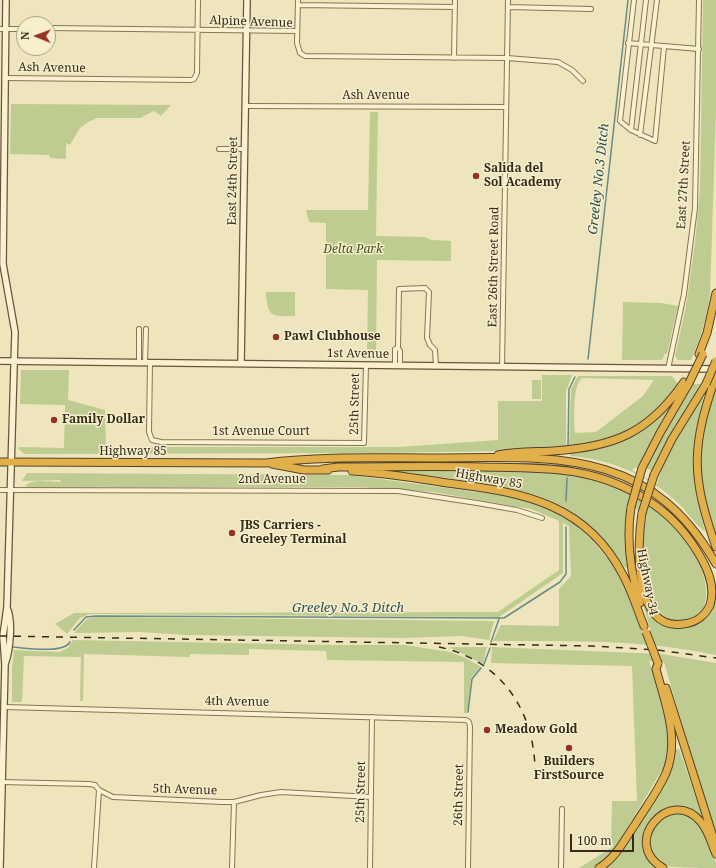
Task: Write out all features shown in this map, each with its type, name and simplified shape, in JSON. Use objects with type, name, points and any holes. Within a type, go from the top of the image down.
[{"type":"highway","points":[[701,354],[716,292]]},
{"type":"highway","points":[[482,458],[502,454],[592,447],[615,440],[645,425],[671,401],[686,382],[701,354],[713,325],[716,306]]},
{"type":"highway","points":[[323,469],[346,467],[550,469],[592,475],[621,485],[658,508],[673,520],[695,548],[705,564],[711,578],[712,596],[706,612],[696,620],[678,625],[668,623],[659,618],[649,605],[641,580],[638,555],[642,513],[654,475],[672,439],[706,384],[716,361]]},
{"type":"highway","points":[[715,379],[700,429],[697,468],[701,501],[716,547]]},
{"type":"highway","name":"Highway 34","points":[[686,382],[642,468],[631,507],[628,533],[630,561],[645,629],[658,663],[716,846]]},
{"type":"highway","name":"Highway 85","points":[[0,462],[266,463],[302,458],[482,458],[573,461],[603,468],[626,476],[657,494],[680,514],[692,527],[716,564]]},
{"type":"highway","name":"Highway 85","points":[[266,463],[304,470],[323,469],[394,475],[489,488],[531,498],[552,506],[588,530],[610,554],[624,576],[645,629]]},
{"type":"highway","points":[[599,868],[611,859],[624,842],[665,774],[670,762],[672,733],[656,669],[658,663]]},
{"type":"highway","points":[[663,868],[650,856],[646,839],[649,828],[654,821],[668,812],[684,811],[698,819],[707,831],[716,854]]},
{"type":"street","points":[[0,868],[4,707],[2,695],[5,664],[3,636],[7,607],[14,361],[14,322],[3,264],[2,222],[2,128],[5,78],[3,29],[6,0]]},
{"type":"street","points":[[198,0],[198,30]]},
{"type":"street","name":"East 24th Street","points":[[241,363],[247,0]]},
{"type":"street","points":[[454,58],[455,0]]},
{"type":"street","name":"East 26th Street Road","points":[[502,367],[508,0]]},
{"type":"street","points":[[634,0],[620,121],[631,130],[655,141],[664,47]]},
{"type":"street","points":[[631,130],[646,0]]},
{"type":"street","points":[[640,135],[657,0]]},
{"type":"street","name":"East 27th Street","points":[[668,369],[684,294],[694,219],[699,0]]},
{"type":"street","points":[[297,31],[298,2],[455,7]]},
{"type":"street","points":[[508,7],[590,10]]},
{"type":"street","name":"Alpine Avenue","points":[[56,28],[297,31],[298,49],[305,56],[507,58],[558,62],[572,70],[583,81]]},
{"type":"street","points":[[3,29],[16,29]]},
{"type":"street","name":"Ash Avenue","points":[[5,78],[191,80],[194,79],[197,73],[198,30]]},
{"type":"street","points":[[628,43],[699,49]]},
{"type":"street","name":"Ash Avenue","points":[[246,106],[506,107]]},
{"type":"street","points":[[218,149],[245,149]]},
{"type":"street","points":[[397,365],[395,349],[398,348],[399,289],[425,288],[429,292],[427,338],[434,350],[436,366]]},
{"type":"street","points":[[139,329],[139,362]]},
{"type":"street","points":[[146,329],[148,363]]},
{"type":"street","name":"1st Avenue","points":[[0,361],[716,369]]},
{"type":"street","name":"1st Avenue Court","points":[[148,363],[149,432],[152,440],[158,442],[364,442]]},
{"type":"street","name":"25th Street","points":[[364,442],[366,365]]},
{"type":"street","name":"2nd Avenue","points":[[0,490],[398,491],[517,510],[542,518]]},
{"type":"street","name":"4th Avenue","points":[[4,707],[460,719],[469,722]]},
{"type":"street","name":"25th Street","points":[[370,868],[372,717]]},
{"type":"street","name":"26th Street","points":[[468,868],[469,722]]},
{"type":"street","name":"5th Avenue","points":[[1,782],[89,784],[95,785],[99,790],[113,797],[234,802],[261,795],[281,792],[371,797]]},
{"type":"street","points":[[94,868],[99,790]]},
{"type":"street","points":[[232,868],[234,802]]},
{"type":"street","points":[[561,868],[562,809]]},
{"type":"green space","points":[[703,0],[716,0],[716,110],[710,296],[703,328],[691,360],[678,360],[675,356],[686,306],[695,243],[700,190]]},
{"type":"green space","points":[[11,104],[171,105],[161,116],[154,111],[140,118],[97,118],[88,122],[80,128],[70,145],[66,143],[66,159],[50,158],[49,155],[10,154]]},
{"type":"green space","name":"Delta Park","points":[[370,112],[378,112],[376,236],[424,237],[432,240],[451,241],[451,261],[377,260],[376,358],[367,358],[368,290],[326,289],[326,223],[309,222],[306,210],[368,210]]},
{"type":"green space","points":[[266,292],[295,292],[295,316],[281,316],[272,314],[268,306]]},
{"type":"green space","points":[[623,302],[661,303],[678,306],[667,354],[664,354],[663,359],[622,360]]},
{"type":"green space","points":[[21,370],[69,370],[68,400],[105,410],[106,447],[399,447],[498,440],[498,401],[542,401],[542,375],[572,375],[566,391],[566,447],[512,451],[374,453],[24,454],[18,448],[64,448],[65,405],[20,404]]},
{"type":"green space","points":[[578,376],[672,376],[678,384],[656,411],[644,421],[618,435],[569,446],[571,389]],"holes":[[[582,378],[654,380],[643,396],[596,432],[575,433],[575,396],[579,382]]]},
{"type":"green space","points":[[532,380],[541,380],[541,399],[532,399]]},
{"type":"green space","points":[[693,384],[701,384],[652,471],[646,468],[669,422]]},
{"type":"green space","points":[[716,387],[716,535],[705,495],[701,461],[705,427]]},
{"type":"green space","points":[[703,397],[704,401],[695,435],[694,466],[697,497],[705,531],[667,493],[654,484],[628,470],[614,465],[570,456],[570,453],[602,447],[627,438],[650,424],[674,401],[639,465],[632,470],[657,484],[670,450],[688,417]]},
{"type":"green space","points":[[391,469],[551,472],[598,481],[627,492],[656,510],[681,534],[691,548],[699,562],[705,581],[706,597],[704,607],[699,615],[679,621],[671,620],[659,611],[646,583],[644,572],[642,551],[647,516],[627,503],[625,532],[627,567],[625,568],[607,544],[593,530],[570,511],[553,502],[532,494],[508,488],[458,479],[390,471]]},
{"type":"green space","points":[[27,473],[350,475],[508,496],[549,508],[571,521],[592,540],[612,564],[627,593],[642,632],[651,632],[642,601],[649,613],[655,619],[672,627],[681,627],[690,626],[706,616],[712,609],[716,600],[716,655],[661,646],[605,642],[493,641],[501,625],[559,626],[559,589],[571,576],[569,526],[563,523],[563,573],[499,617],[90,614],[80,618],[67,634],[55,624],[74,613],[498,612],[559,570],[559,521],[531,509],[433,492],[359,487],[30,487],[25,486],[37,481],[60,482],[61,480],[22,481]]},
{"type":"green space","points":[[96,617],[494,621],[489,640],[462,636],[404,638],[185,635],[141,632],[74,633],[87,619]]},
{"type":"green space","points":[[73,640],[405,645],[450,652],[466,658],[481,667],[471,678],[468,713],[464,713],[464,662],[327,660],[326,651],[249,649],[249,655],[190,654],[190,657],[84,654],[83,701],[80,701],[81,657],[24,656],[22,702],[12,702],[12,668],[14,652],[12,650],[59,652],[68,648]]},
{"type":"green space","points":[[449,647],[487,647],[483,664]]},
{"type":"green space","points":[[492,647],[661,654],[716,663],[716,832],[687,742],[664,662],[649,661],[659,690],[669,735],[665,765],[614,850],[603,863],[595,868],[579,868],[611,848],[612,801],[637,801],[632,666],[491,663]]},
{"type":"green space","points":[[679,749],[703,817],[701,818],[688,809],[674,807],[662,812],[652,820],[645,832],[643,845],[647,857],[657,868],[606,868],[627,844],[647,813],[657,796],[671,764],[675,750]]},
{"type":"green space","points":[[680,813],[688,815],[700,825],[711,847],[716,868],[668,866],[663,865],[654,856],[650,845],[653,827],[662,818]]},
{"type":"waterway","name":"Greeley No.3 Ditch","points":[[588,359],[628,0]]},
{"type":"waterway","name":"Greeley No.3 Ditch","points":[[568,446],[569,389],[575,377]]},
{"type":"waterway","name":"Greeley No.3 Ditch","points":[[566,501],[567,478]]},
{"type":"waterway","name":"Greeley No.3 Ditch","points":[[74,630],[86,617],[96,616],[504,618],[560,582],[566,574],[566,527]]},
{"type":"waterway","points":[[491,642],[499,619]]},
{"type":"waterway","points":[[13,647],[52,649],[66,646],[70,642]]},
{"type":"waterway","points":[[484,664],[490,648]]},
{"type":"waterway","points":[[468,712],[472,679],[481,668]]},
{"type":"railway","points":[[0,636],[592,646],[658,650],[716,658]]},
{"type":"railway","points":[[439,647],[461,654],[480,663],[497,676],[510,692],[521,709],[529,729],[535,772]]},
{"type":"place","name":"Salida del Sol Academy","points":[[476,176]]},
{"type":"place","name":"Pawl Clubhouse","points":[[276,337]]},
{"type":"place","name":"Family Dollar","points":[[54,420]]},
{"type":"place","name":"JBS Carriers - Greeley Terminal","points":[[232,533]]},
{"type":"place","name":"Meadow Gold","points":[[487,730]]},
{"type":"place","name":"Builders FirstSource","points":[[569,748]]}]
